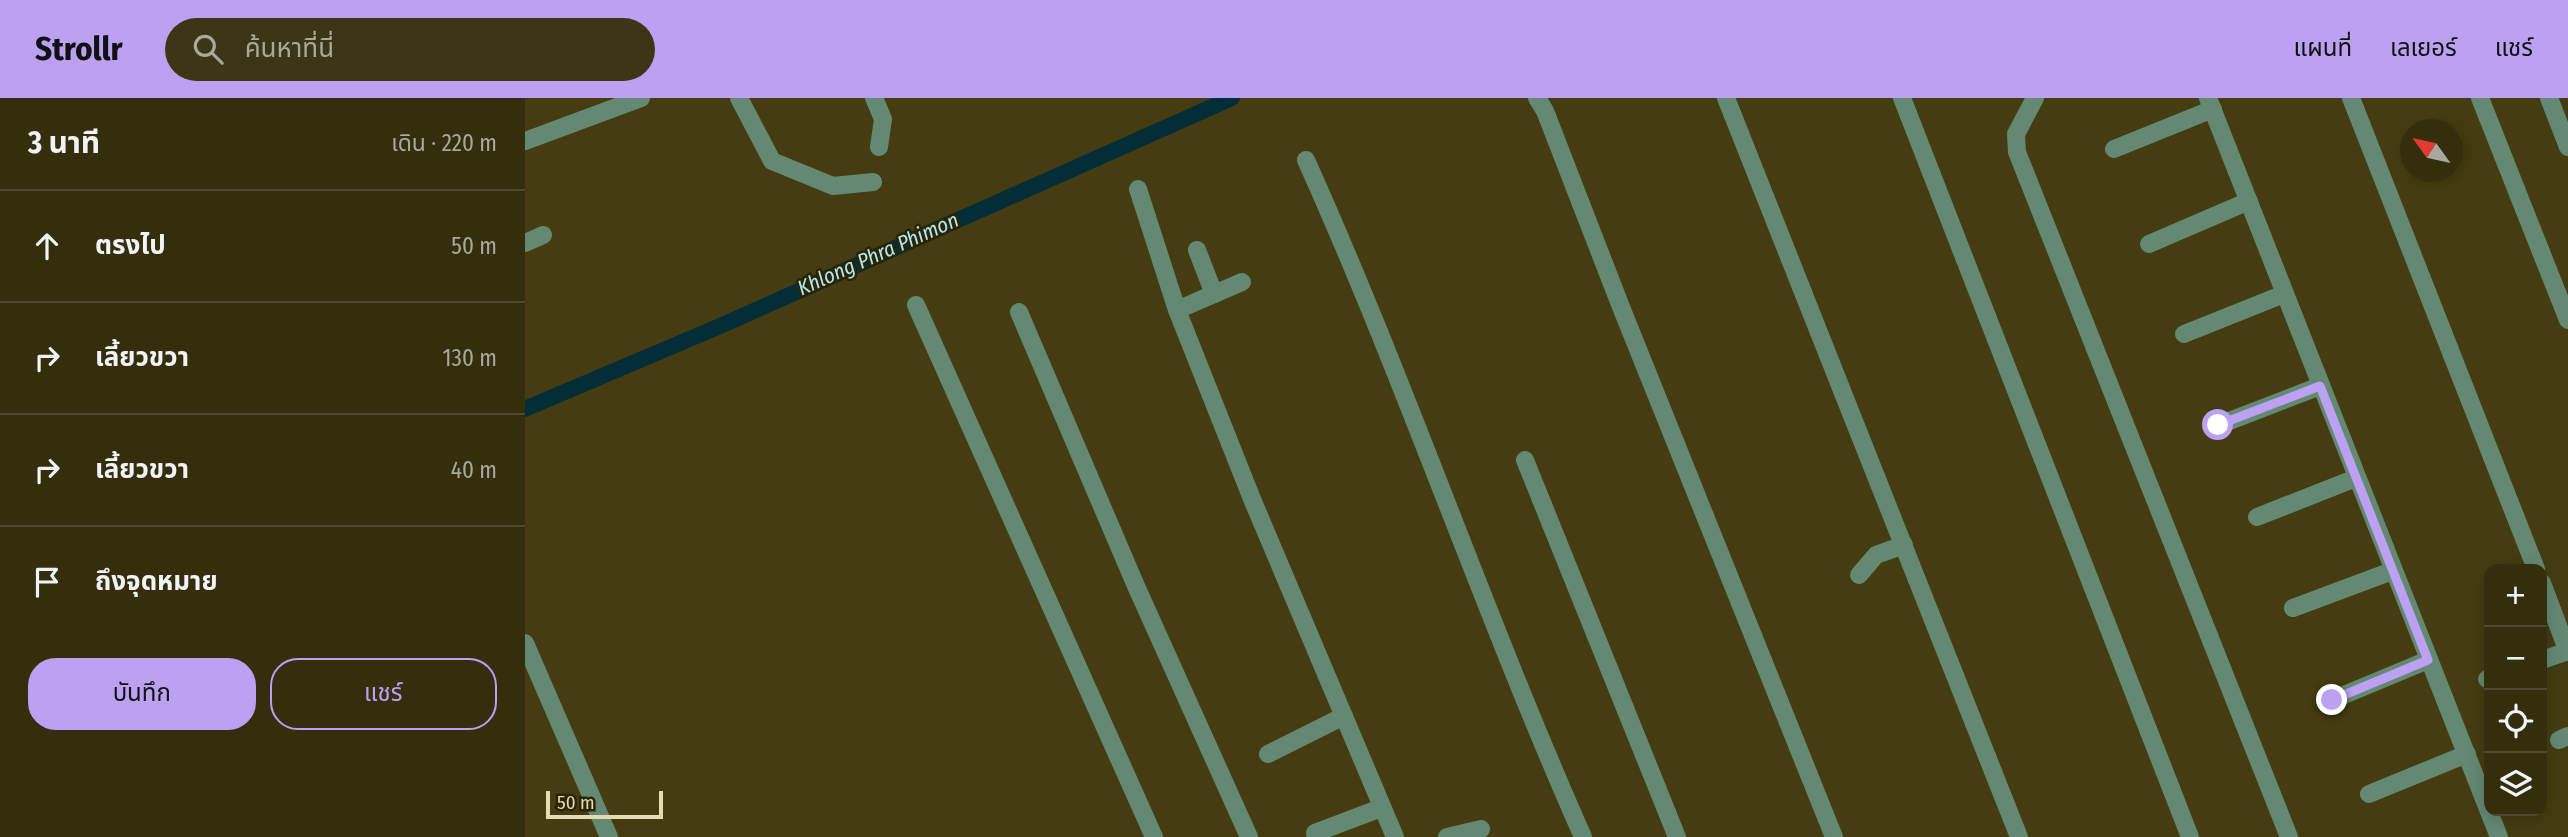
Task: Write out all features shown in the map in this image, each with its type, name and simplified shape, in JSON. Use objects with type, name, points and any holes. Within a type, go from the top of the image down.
[{"type":"street","points":[[525,141],[641,98]]},
{"type":"street","points":[[739,98],[772,161],[833,186],[873,182]]},
{"type":"street","points":[[874,98],[883,119],[879,147]]},
{"type":"street","points":[[1537,98],[1545,111],[1682,461],[1834,837]]},
{"type":"street","points":[[1726,98],[2019,837]]},
{"type":"street","points":[[1902,98],[2190,837]]},
{"type":"street","points":[[2035,98],[2016,134],[2018,152],[2288,837]]},
{"type":"street","points":[[2351,98],[2534,564]]},
{"type":"street","points":[[2480,98],[2568,320]]},
{"type":"street","points":[[2549,98],[2568,147]]},
{"type":"street","points":[[2114,149],[2211,104],[2392,571],[2499,837]]},
{"type":"street","points":[[1305,160],[1351,261],[1433,473],[1583,837]]},
{"type":"street","points":[[1138,189],[1177,310],[1395,837]]},
{"type":"street","points":[[2149,244],[2249,201]]},
{"type":"street","points":[[525,243],[543,235]]},
{"type":"street","points":[[1197,250],[1214,294]]},
{"type":"street","points":[[1177,310],[1242,282]]},
{"type":"street","points":[[2184,334],[2284,294]]},
{"type":"street","points":[[916,305],[1154,837]]},
{"type":"street","points":[[1019,313],[1136,586],[1249,837]]},
{"type":"street","points":[[2218,425],[2320,386]]},
{"type":"street","points":[[1525,460],[1677,837]]},
{"type":"street","points":[[2257,517],[2356,478]]},
{"type":"street","points":[[1859,575],[1876,555],[1904,545]]},
{"type":"street","points":[[2293,608],[2392,571]]},
{"type":"street","points":[[2547,596],[2568,651],[2547,658]]},
{"type":"street","points":[[525,643],[609,837]]},
{"type":"street","points":[[2332,700],[2428,660]]},
{"type":"street","points":[[1268,754],[1344,716]]},
{"type":"street","points":[[2369,794],[2467,754]]},
{"type":"street","points":[[1315,833],[1381,808]]},
{"type":"street","points":[[1447,837],[1481,829]]},
{"type":"waterway","name":"Khlong Phra Phimon","points":[[525,409],[720,326],[1232,98]]},
{"type":"route","points":[[2218,425],[2320,386],[2428,660],[2332,700]]}]
